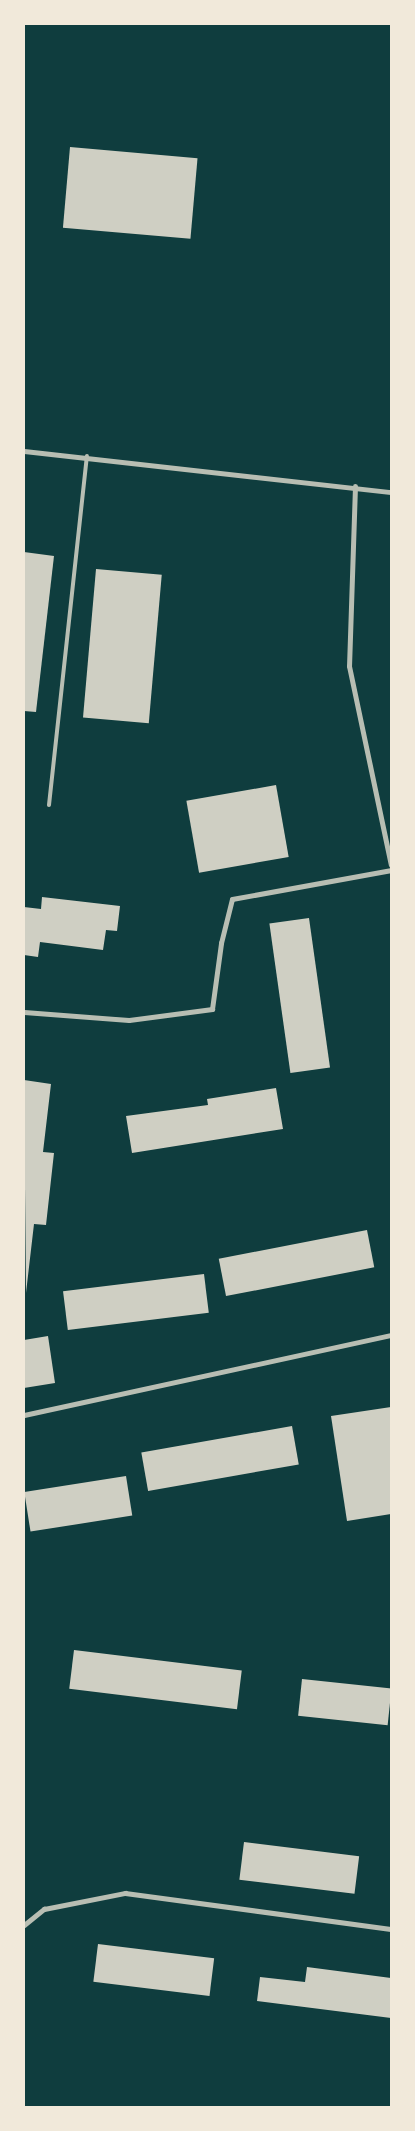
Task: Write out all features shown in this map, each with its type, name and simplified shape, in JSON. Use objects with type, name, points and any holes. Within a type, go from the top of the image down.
[{"type":"street","points":[[24,451],[87,456],[355,486],[391,492]]},
{"type":"street","points":[[355,486],[349,666],[391,865]]},
{"type":"street","points":[[24,1012],[129,1020],[212,1009],[221,943],[232,899],[391,870]]},
{"type":"street","points":[[24,1415],[391,1335]]},
{"type":"street","points":[[24,1925],[44,1909],[125,1893],[391,1929]]},
{"type":"lane","points":[[49,805],[87,456]]},
{"type":"building","points":[[70,147],[198,158],[190,239],[63,228]]},
{"type":"building","points":[[24,552],[54,556],[36,712],[24,711]]},
{"type":"building","points":[[96,569],[162,575],[149,723],[83,717]]},
{"type":"building","points":[[276,785],[289,857],[199,873],[186,801]]},
{"type":"building","points":[[42,897],[120,906],[117,931],[106,930],[103,950],[40,942],[38,957],[24,955],[24,907],[41,909]]},
{"type":"building","points":[[309,918],[330,1068],[290,1073],[269,924]]},
{"type":"building","points":[[24,1080],[51,1084],[43,1152],[54,1153],[46,1225],[34,1224],[26,1293]]},
{"type":"building","points":[[276,1088],[283,1129],[132,1153],[126,1116],[208,1105],[207,1099]]},
{"type":"building","points":[[367,1230],[374,1267],[226,1296],[219,1259]]},
{"type":"building","points":[[204,1274],[209,1313],[68,1330],[63,1291]]},
{"type":"building","points":[[48,1336],[55,1383],[24,1388],[24,1340]]},
{"type":"building","points":[[391,1407],[391,1514],[347,1521],[331,1416]]},
{"type":"building","points":[[292,1426],[299,1464],[148,1491],[141,1453]]},
{"type":"building","points":[[126,1476],[132,1516],[31,1532],[24,1492]]},
{"type":"building","points":[[74,1650],[242,1671],[237,1709],[69,1689]]},
{"type":"building","points":[[302,1679],[391,1688],[388,1725],[298,1716]]},
{"type":"building","points":[[244,1842],[359,1856],[355,1894],[239,1880]]},
{"type":"building","points":[[98,1944],[214,1958],[209,1996],[93,1982]]},
{"type":"building","points":[[307,1967],[391,1978],[391,2018],[257,2001],[260,1977],[305,1982]]}]
